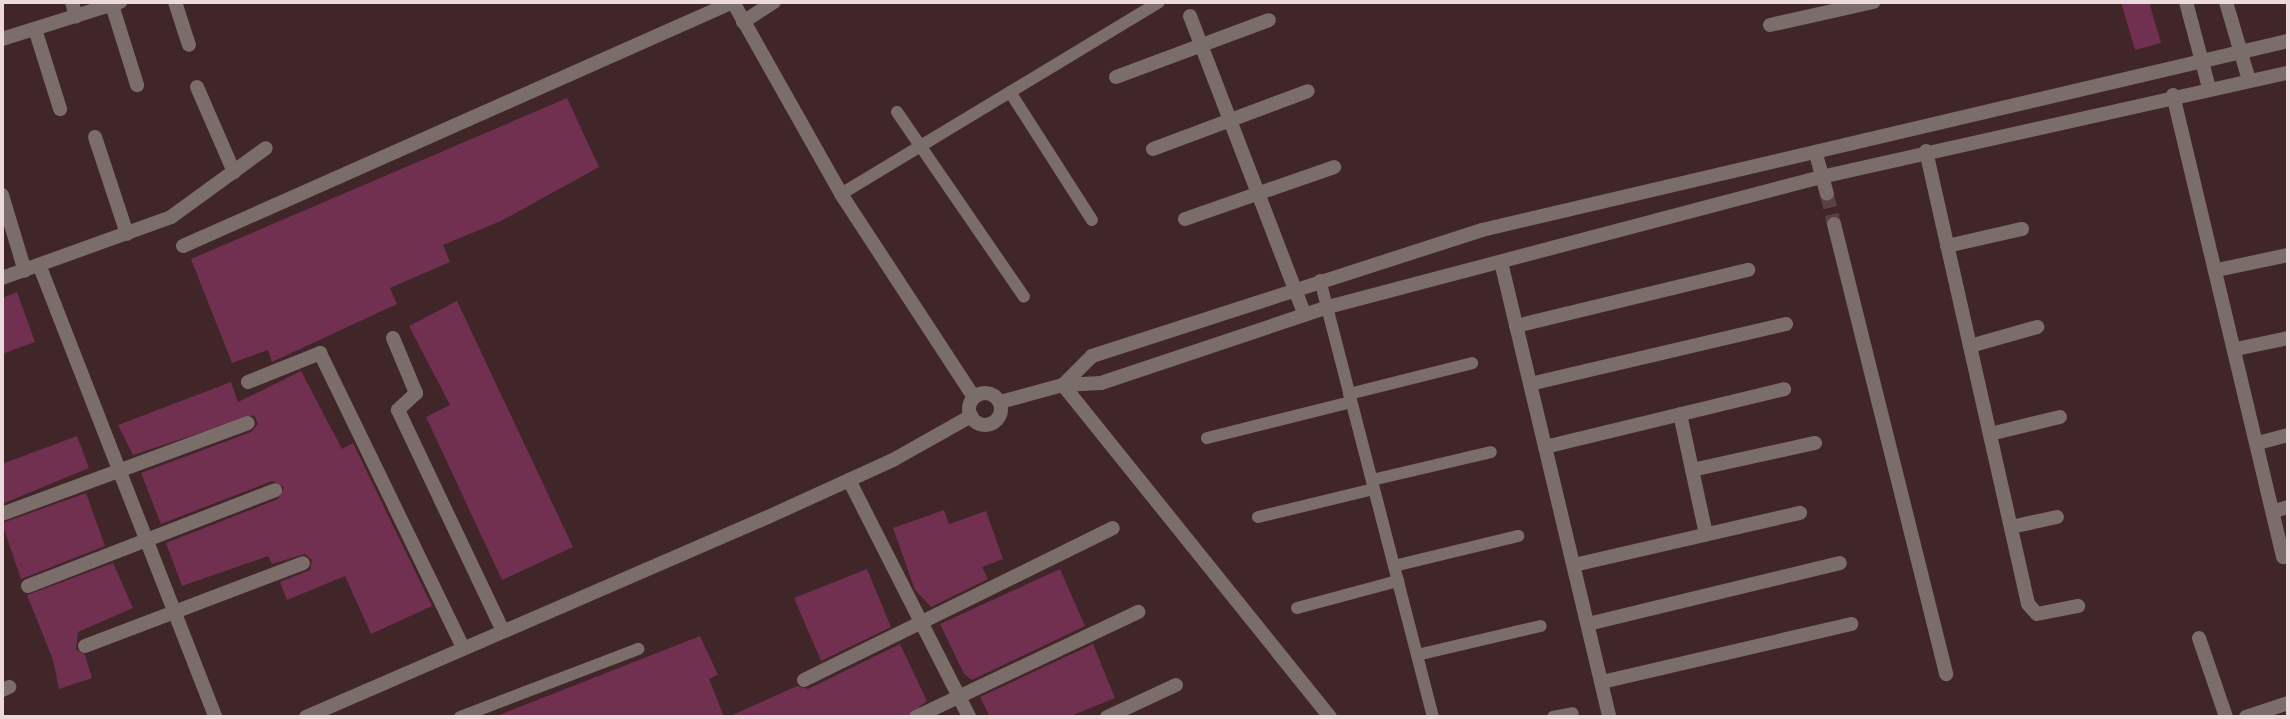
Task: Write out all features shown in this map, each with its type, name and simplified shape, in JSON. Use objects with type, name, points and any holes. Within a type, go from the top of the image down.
[{"type":"street","points":[[175,2],[189,45]]},
{"type":"street","points":[[183,246],[733,2],[841,194],[974,397],[971,416]]},
{"type":"street","points":[[743,22],[774,2]]},
{"type":"street","points":[[1770,25],[1873,2]]},
{"type":"street","points":[[2186,2],[2209,88]]},
{"type":"street","points":[[2226,2],[2249,80]]},
{"type":"street","points":[[2,39],[34,29],[74,9],[116,3],[137,85]]},
{"type":"street","points":[[1190,16],[1305,315]]},
{"type":"street","points":[[1116,77],[1269,20]]},
{"type":"street","points":[[34,29],[60,109]]},
{"type":"street","points":[[1063,385],[1092,356],[1295,287],[1482,230],[1816,154],[2288,41]]},
{"type":"street","points":[[1000,402],[1063,385],[1101,383],[1328,307],[1821,177],[2173,95],[2288,73]]},
{"type":"street","points":[[197,87],[234,172]]},
{"type":"street","points":[[1153,149],[1308,91]]},
{"type":"street","points":[[2173,95],[2258,443],[2281,509],[2283,557]]},
{"type":"street","points":[[95,136],[127,234]]},
{"type":"street","points":[[2,278],[40,267],[171,217],[266,148]]},
{"type":"street","points":[[1926,151],[2031,610],[2037,614],[2078,606]]},
{"type":"street","points":[[1816,154],[1827,194]]},
{"type":"street","points":[[1185,219],[1334,167]]},
{"type":"street","points":[[2,195],[25,271]]},
{"type":"street","points":[[1835,224],[1946,674]]},
{"type":"street","points":[[1947,246],[2022,229]]},
{"type":"street","points":[[2217,270],[2288,255]]},
{"type":"street","points":[[1501,262],[1609,717]]},
{"type":"street","points":[[40,267],[215,717]]},
{"type":"street","points":[[1516,326],[1748,270]]},
{"type":"street","points":[[1530,384],[1787,324]]},
{"type":"street","points":[[1970,346],[2037,327]]},
{"type":"street","points":[[393,338],[416,393],[398,410],[502,629]]},
{"type":"street","points":[[2236,349],[2288,338]]},
{"type":"street","points":[[248,382],[320,353],[462,646]]},
{"type":"street","points":[[1063,385],[1330,717]]},
{"type":"street","points":[[1545,447],[1784,388]]},
{"type":"street","points":[[971,416],[981,425],[991,424],[1001,414],[1000,402],[991,394],[974,397]]},
{"type":"street","points":[[1680,414],[1706,534]]},
{"type":"street","points":[[306,717],[462,646],[849,480],[971,416]]},
{"type":"street","points":[[1990,435],[2060,417]]},
{"type":"street","points":[[2,513],[248,423]]},
{"type":"street","points":[[2258,443],[2288,435]]},
{"type":"street","points":[[1692,470],[1815,443]]},
{"type":"street","points":[[849,480],[918,621],[969,717]]},
{"type":"street","points":[[28,586],[275,490]]},
{"type":"street","points":[[1574,565],[1800,513]]},
{"type":"street","points":[[2011,527],[2057,517]]},
{"type":"street","points":[[804,680],[918,621],[1113,528]]},
{"type":"street","points":[[85,646],[303,563]]},
{"type":"street","points":[[1588,624],[1840,563]]},
{"type":"street","points":[[916,717],[1138,612]]},
{"type":"street","points":[[1602,682],[1851,624]]},
{"type":"street","points":[[2199,638],[2226,717]]},
{"type":"street","points":[[1107,717],[1176,685]]},
{"type":"street","points":[[2246,717],[2288,703]]},
{"type":"lane","points":[[841,194],[1159,2]]},
{"type":"lane","points":[[1010,92],[1092,220]]},
{"type":"lane","points":[[897,112],[1024,296]]},
{"type":"lane","points":[[1320,279],[1433,717]]},
{"type":"lane","points":[[1207,438],[1472,363]]},
{"type":"lane","points":[[1258,517],[1491,452]]},
{"type":"lane","points":[[1394,566],[1518,536]]},
{"type":"lane","points":[[1297,608],[1398,581]]},
{"type":"lane","points":[[1417,655],[1541,626]]},
{"type":"lane","points":[[460,717],[638,649]]},
{"type":"lane","points":[[1553,717],[1573,713]]},
{"type":"building","points":[[2121,2],[2149,2],[2161,43],[2135,50]]},
{"type":"building","points":[[567,98],[599,167],[501,221],[443,245],[450,262],[390,288],[397,304],[272,362],[268,350],[232,363],[191,259]]},
{"type":"building","points":[[17,292],[35,342],[2,354],[2,298]]},
{"type":"building","points":[[457,301],[573,547],[502,580],[426,417],[450,405],[409,326]]},
{"type":"building","points":[[301,371],[342,449],[353,443],[432,606],[371,634],[345,576],[287,600],[280,582],[310,570],[312,560],[305,554],[272,564],[268,556],[182,586],[166,543],[278,499],[284,487],[272,481],[161,524],[141,473],[251,432],[258,424],[254,415],[133,455],[118,425],[231,382],[238,402]]},
{"type":"building","points":[[77,436],[89,468],[2,504],[2,464]]},
{"type":"building","points":[[86,493],[105,546],[21,579],[2,523]]},
{"type":"building","points":[[944,510],[949,524],[986,511],[1003,559],[982,567],[988,579],[931,607],[915,590],[893,528]]},
{"type":"building","points":[[113,563],[133,608],[78,632],[76,649],[85,655],[92,678],[59,689],[53,660],[27,595]]},
{"type":"building","points":[[867,569],[891,627],[821,661],[794,598]]},
{"type":"building","points":[[1060,569],[1085,626],[972,680],[964,674],[940,624]]},
{"type":"building","points":[[700,636],[718,675],[709,679],[724,717],[494,717]]},
{"type":"building","points":[[900,644],[927,701],[906,717],[728,717],[797,686],[808,689]]},
{"type":"building","points":[[1093,644],[1115,698],[1068,717],[990,717],[980,697]]},
{"type":"tunnel","points":[[1827,194],[1834,224]]}]
